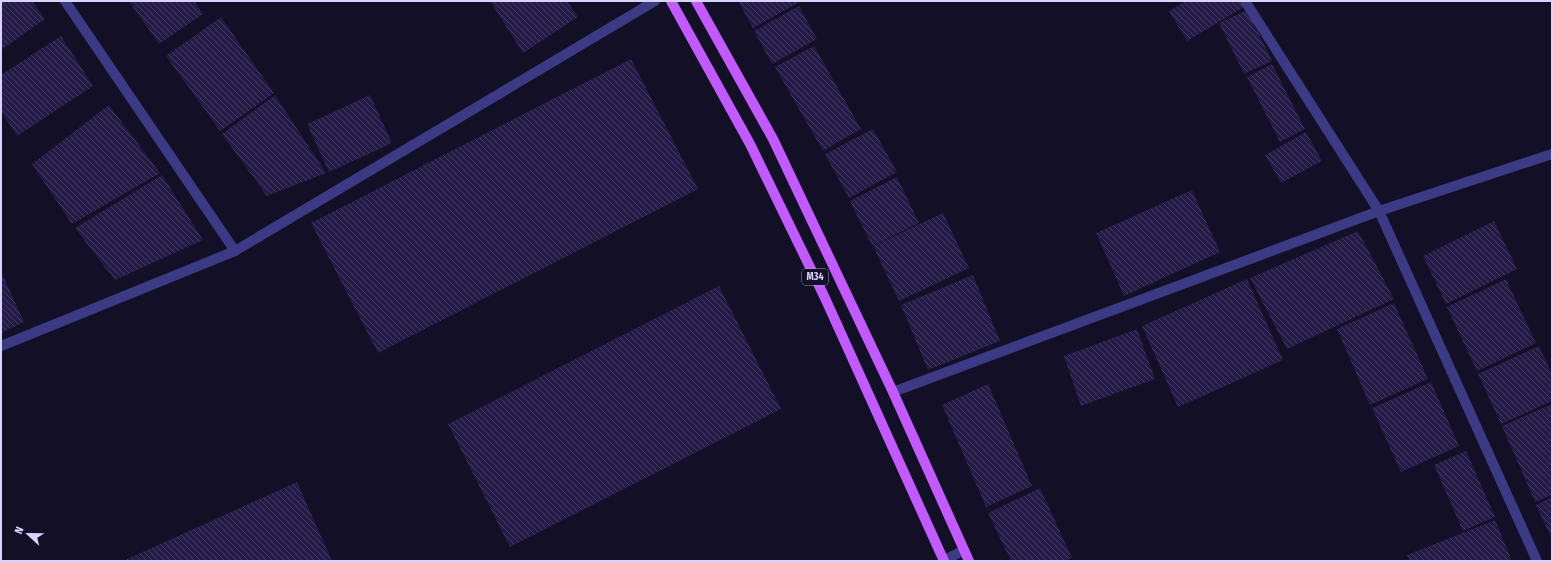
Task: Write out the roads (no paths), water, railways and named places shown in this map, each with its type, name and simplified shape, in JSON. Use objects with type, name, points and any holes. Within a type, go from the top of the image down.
[{"type":"main road","name":"M34","points":[[672,1],[750,144],[825,298],[944,561]]},
{"type":"main road","name":"M34","points":[[696,1],[773,138],[893,392],[969,561]]},
{"type":"street","points":[[64,1],[235,251]]},
{"type":"street","points":[[1,346],[235,251],[655,1]]},
{"type":"street","points":[[1245,1],[1379,211],[1538,561]]},
{"type":"street","points":[[893,392],[1379,211],[1552,154]]},
{"type":"street","points":[[944,561],[964,550]]}]
